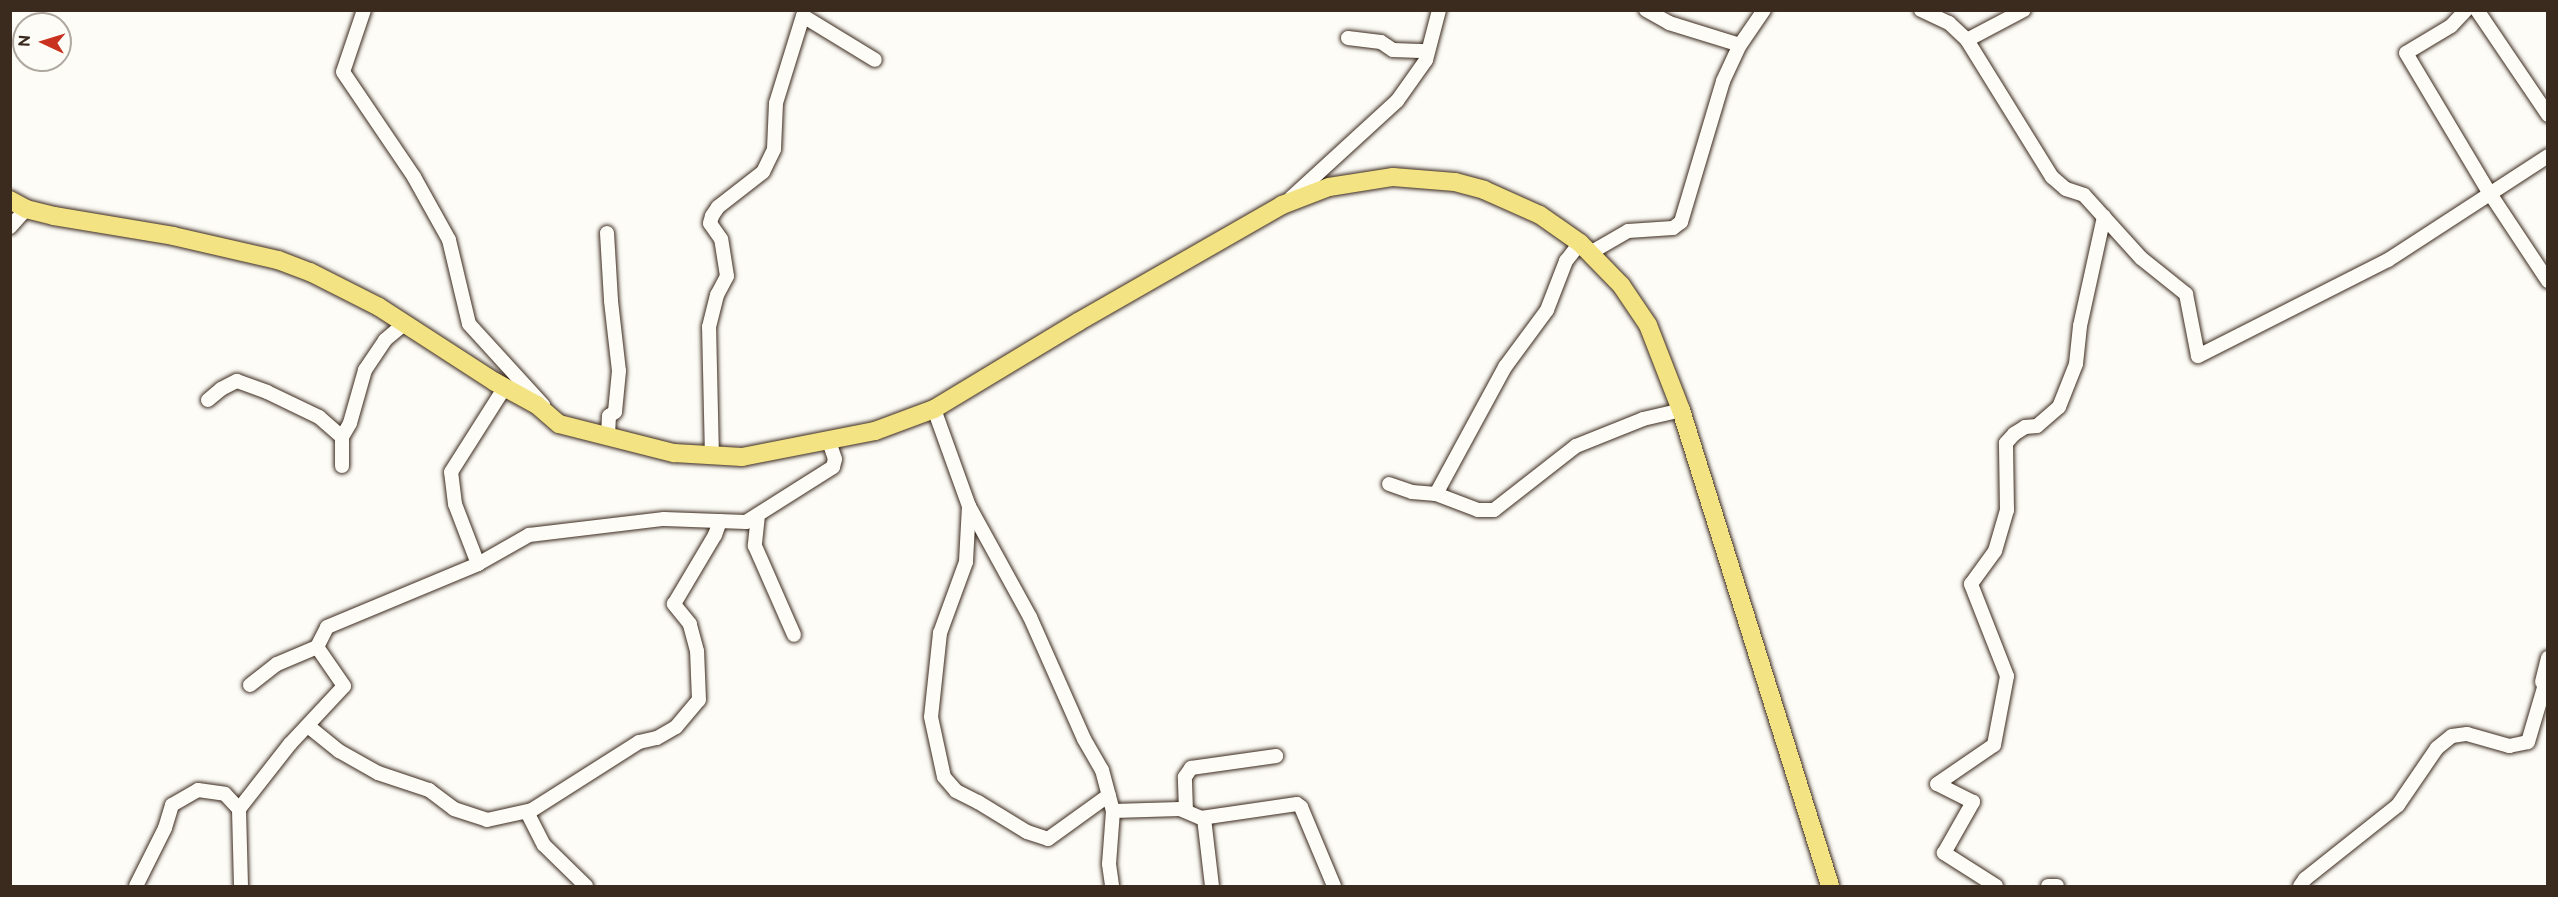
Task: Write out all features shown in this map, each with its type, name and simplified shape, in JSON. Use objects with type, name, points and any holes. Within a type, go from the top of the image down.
[{"type":"main road","points":[[18,204],[278,260],[310,272],[379,307],[537,405],[559,424],[674,453],[742,457],[829,442],[875,431],[934,409],[1078,322],[1282,205],[1329,187],[1393,177],[1425,178],[1455,182],[1515,202],[1561,229],[1585,248],[1621,285],[1641,312],[1660,351],[1681,410],[1830,886]]},
{"type":"street","points":[[364,10],[343,72],[414,177],[449,240],[469,324],[559,424]]},
{"type":"street","points":[[1646,10],[1669,23],[1740,45]]},
{"type":"street","points":[[1436,494],[1505,367],[1547,310],[1566,261],[1585,248],[1628,231],[1672,228],[1681,222],[1723,81],[1740,45],[1764,10]]},
{"type":"street","points":[[1921,10],[1949,23],[1967,40],[2052,177],[2066,189],[2084,195],[2141,258],[2186,294],[2198,356],[2388,260],[2547,156]]},
{"type":"street","points":[[1967,40],[2024,10]]},
{"type":"street","points":[[2466,10],[2451,26],[2406,53],[2489,192],[2547,281]]},
{"type":"street","points":[[2477,10],[2547,115]]},
{"type":"street","points":[[1282,205],[1397,101],[1426,60],[1427,51],[1442,12]]},
{"type":"street","points":[[712,457],[709,327],[717,295],[727,276],[721,239],[710,223],[712,216],[718,207],[763,172],[774,149],[776,103],[803,16],[875,60]]},
{"type":"street","points":[[1348,38],[1381,42],[1393,50],[1427,51]]},
{"type":"street","points":[[10,227],[18,204]]},
{"type":"street","points":[[1996,886],[1944,853],[1973,802],[1937,784],[1994,746],[2007,676],[1971,584],[1995,550],[2007,510],[2006,443],[2025,427],[2037,426],[2058,407],[2076,363],[2080,326],[2104,217]]},
{"type":"street","points":[[607,233],[611,301],[619,371],[615,412],[609,416],[608,438]]},
{"type":"street","points":[[342,466],[342,437],[350,423],[359,387],[374,353],[404,324]]},
{"type":"street","points":[[208,400],[221,389],[237,381],[267,392],[319,417],[342,437]]},
{"type":"street","points":[[478,564],[455,504],[451,472],[505,387]]},
{"type":"street","points":[[934,409],[969,506],[1030,616],[1084,739],[1102,770],[1113,811],[1109,864],[1113,886]]},
{"type":"street","points":[[1389,484],[1412,492],[1436,494],[1478,510],[1494,510],[1576,446],[1642,419],[1681,410]]},
{"type":"street","points":[[250,685],[277,664],[317,647],[327,627],[478,564],[529,535],[664,519],[746,522],[833,466],[834,459],[829,442]]},
{"type":"street","points":[[969,506],[966,562],[940,633],[931,717],[944,777],[956,791],[978,801],[1027,832],[1048,839],[1109,795]]},
{"type":"street","points":[[758,515],[755,546],[794,635]]},
{"type":"street","points":[[308,726],[339,751],[378,772],[429,790],[454,809],[487,820],[526,812],[568,789],[639,742],[657,738],[676,727],[699,700],[697,651],[690,624],[674,604],[715,535],[720,521]]},
{"type":"street","points":[[241,886],[239,809],[290,744],[344,686],[317,647]]},
{"type":"street","points":[[2528,741],[2547,658]]},
{"type":"street","points":[[2528,741],[2547,674]]},
{"type":"street","points":[[2300,886],[2305,879],[2398,805],[2437,748],[2452,736],[2467,734],[2509,746],[2528,741]]},
{"type":"street","points":[[1186,811],[1185,777],[1191,768],[1276,756]]},
{"type":"street","points":[[136,886],[165,828],[172,805],[198,790],[225,794],[239,809]]},
{"type":"street","points":[[1113,811],[1186,811],[1204,818],[1297,804],[1301,807],[1334,886]]},
{"type":"street","points":[[526,812],[544,845],[586,886]]},
{"type":"street","points":[[1204,818],[1212,886]]},
{"type":"street","points":[[2048,886],[2057,886]]}]
